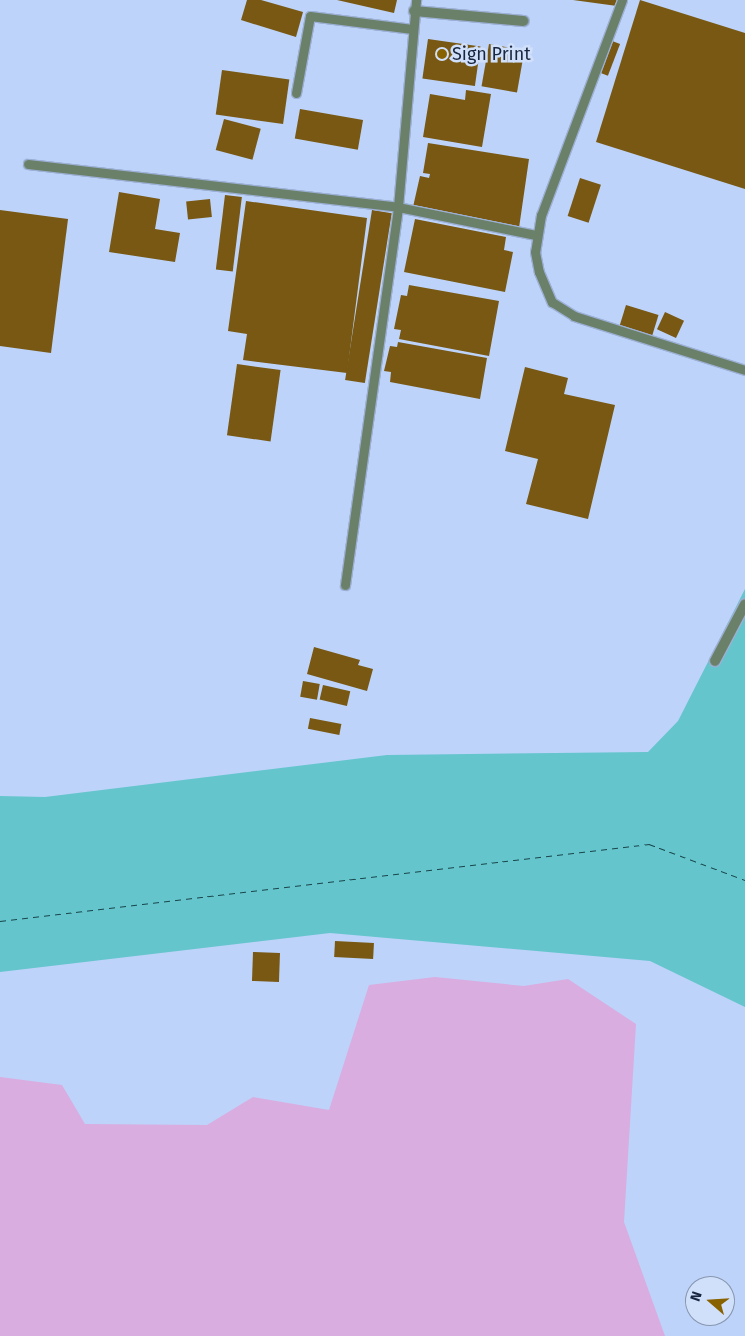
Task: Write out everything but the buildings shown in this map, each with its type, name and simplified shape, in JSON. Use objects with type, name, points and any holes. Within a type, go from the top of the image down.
[{"type":"street","points":[[414,11],[524,21]]},
{"type":"street","points":[[715,660],[745,604]]},
{"type":"lane","points":[[345,585],[398,207],[416,0]]},
{"type":"lane","points":[[622,0],[536,235],[539,272],[552,302],[562,310],[745,370]]},
{"type":"lane","points":[[296,93],[310,16],[412,29]]},
{"type":"lane","points":[[28,164],[398,207],[536,235]]},
{"type":"shaded area","points":[[745,589],[745,1007],[650,961],[330,933],[0,972],[0,796],[45,797],[387,755],[648,752],[678,721]]},
{"type":"shaded area","points":[[435,977],[524,986],[568,979],[636,1024],[624,1222],[665,1336],[0,1336],[0,1077],[62,1085],[85,1124],[207,1125],[253,1097],[329,1110],[369,985]]},
{"type":"ferry route","points":[[0,921],[649,844],[745,880]]},
{"type":"place","name":"Sign Print","points":[[442,54]]}]
